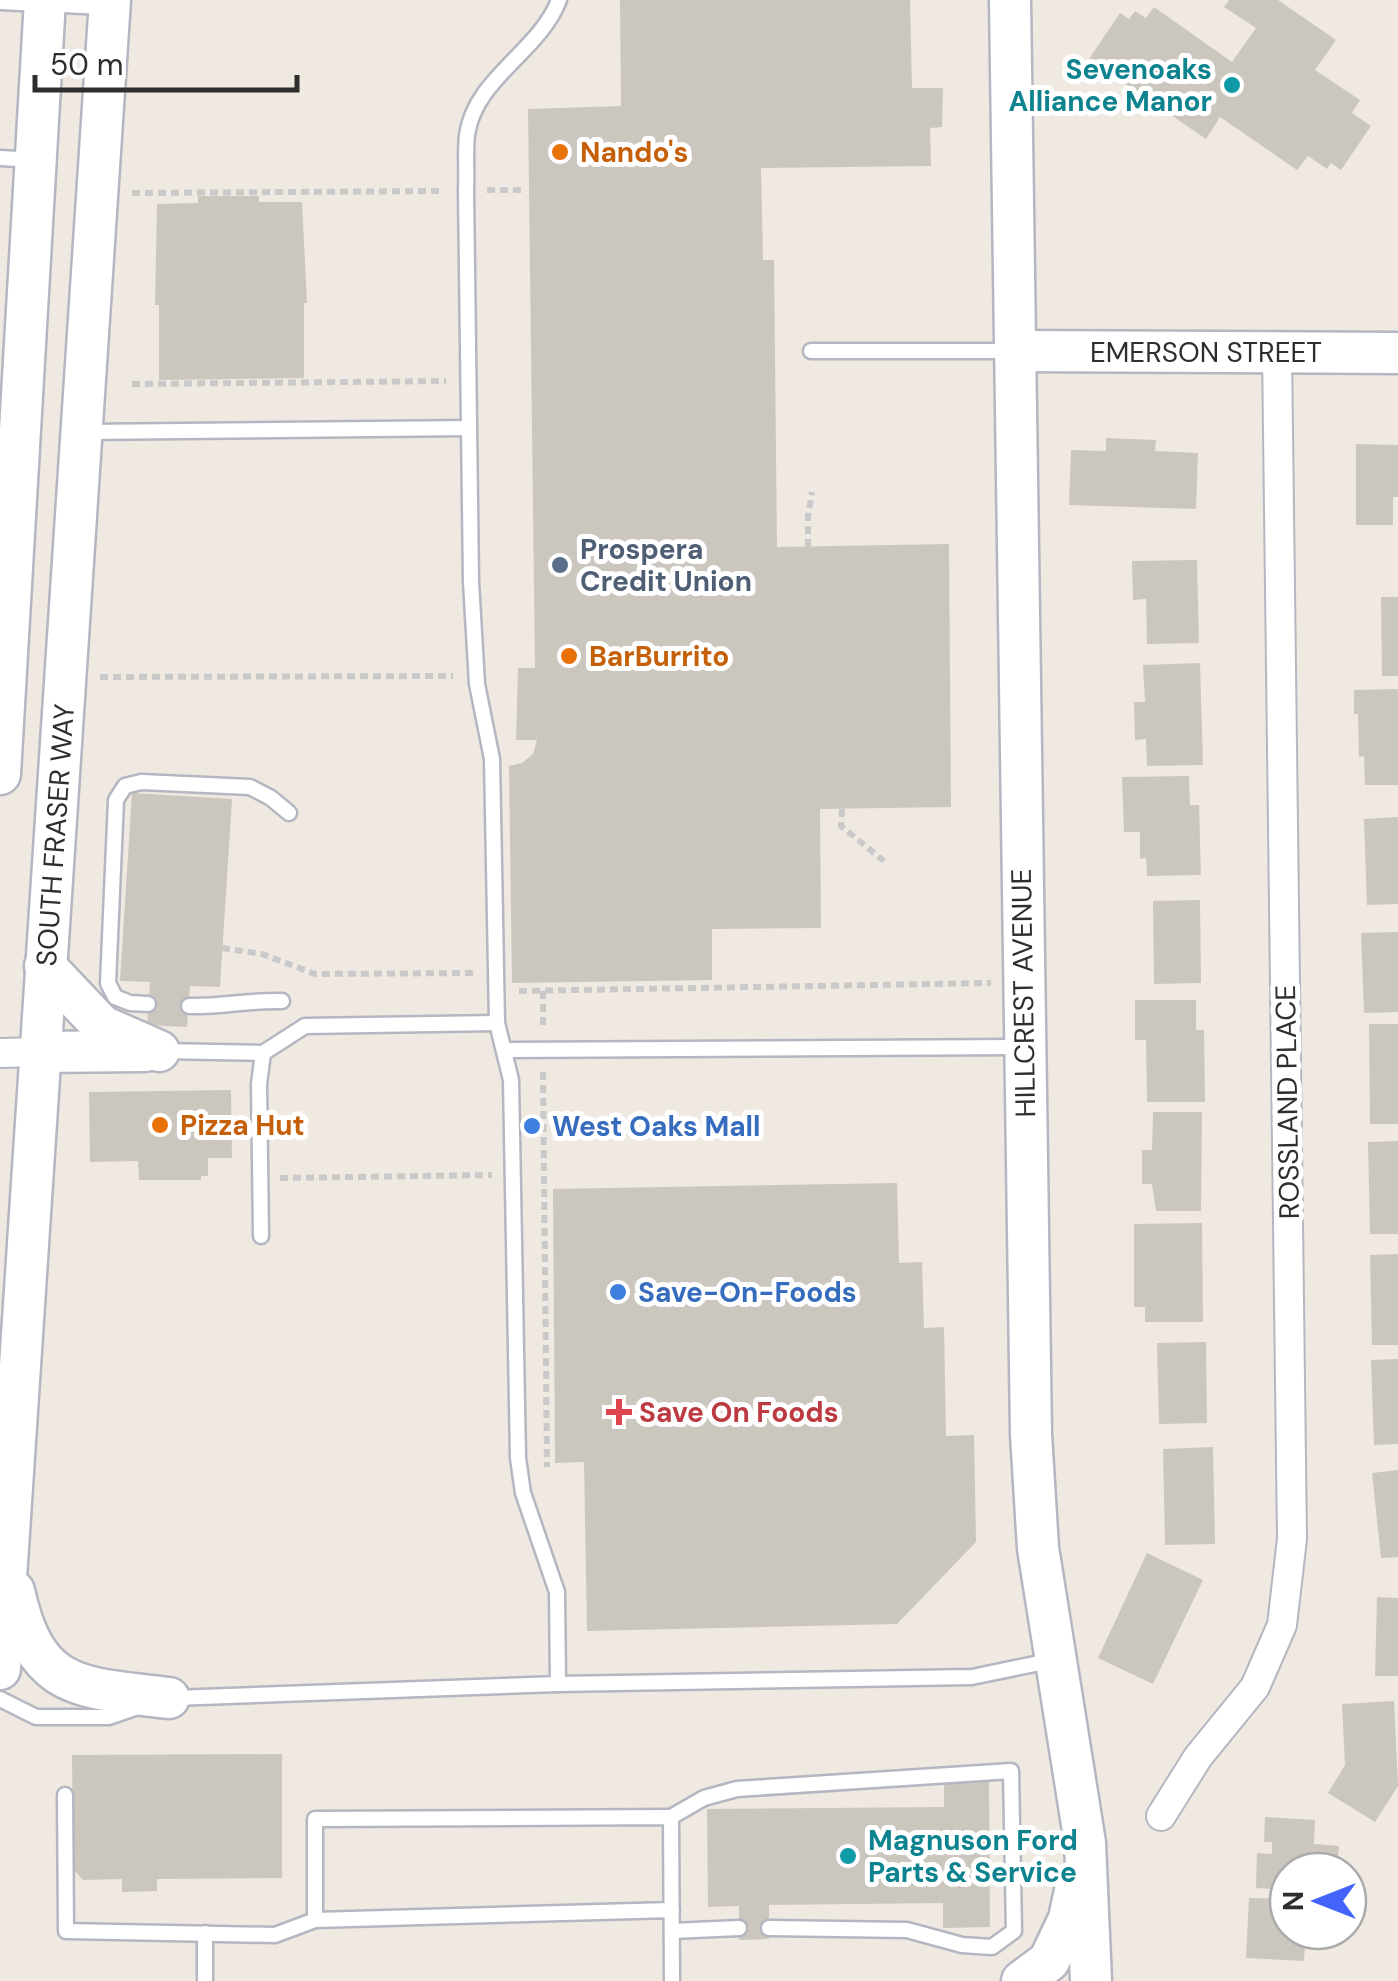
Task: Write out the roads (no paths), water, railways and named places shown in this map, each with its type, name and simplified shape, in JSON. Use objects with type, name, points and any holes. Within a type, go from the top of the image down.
[{"type":"main road","name":"HILLCREST AVENUE","points":[[1010,0],[1030,1434],[1038,1548],[1084,1843],[1091,1981]]},
{"type":"main road","points":[[0,774],[18,159],[45,2]]},
{"type":"main road","name":"SOUTH FRASER WAY","points":[[0,1669],[8,1563],[20,1052],[46,966],[110,4]]},
{"type":"main road","name":"EMERSON STREET","points":[[1015,351],[1398,353]]},
{"type":"main road","points":[[10,432],[83,432]]},
{"type":"main road","points":[[46,966],[102,1026],[160,1051]]},
{"type":"main road","points":[[20,1052],[160,1051]]},
{"type":"main road","points":[[8,1563],[21,1622],[52,1670],[76,1684],[169,1698]]},
{"type":"main road","points":[[1022,1981],[1048,1961],[1070,1919],[1084,1843]]},
{"type":"street","name":"ROSSLAND PLACE","points":[[1161,1816],[1198,1757],[1255,1687],[1282,1625],[1292,1539],[1276,351]]},
{"type":"lane","points":[[558,1684],[557,1592],[523,1492],[518,1458],[511,1080],[497,1023],[492,760],[477,684],[470,582],[466,190],[467,134],[474,111],[490,85],[529,48],[559,0]]},
{"type":"lane","points":[[0,2],[110,4]]},
{"type":"lane","points":[[811,351],[1015,351]]},
{"type":"lane","points":[[83,432],[469,428]]},
{"type":"lane","points":[[148,1004],[115,997],[108,983],[116,800],[124,786],[141,782],[250,787],[289,812]]},
{"type":"lane","points":[[188,1006],[226,1008],[243,1000],[282,1001]]},
{"type":"lane","points":[[160,1051],[263,1053],[306,1026],[497,1023]]},
{"type":"lane","points":[[504,1050],[1025,1047]]},
{"type":"lane","points":[[261,1236],[259,1084],[263,1053]]},
{"type":"lane","points":[[0,1699],[36,1717],[110,1716],[169,1698],[558,1684],[972,1677],[1054,1660]]},
{"type":"lane","points":[[315,1920],[315,1820],[671,1818],[704,1798],[738,1789],[1011,1771],[1014,1930],[992,1947],[962,1945],[907,1930],[769,1928]]},
{"type":"lane","points":[[65,1794],[66,1931],[274,1935],[315,1920],[672,1910]]},
{"type":"lane","points":[[671,1818],[672,1981]]},
{"type":"lane","points":[[672,1932],[738,1928]]},
{"type":"lane","points":[[205,1933],[205,1981]]},
{"type":"place","name":"Sevenoaks Alliance Manor","points":[[1232,85]]},
{"type":"place","name":"Nando's","points":[[560,152]]},
{"type":"place","name":"Prospera Credit Union","points":[[560,565]]},
{"type":"place","name":"BarBurrito","points":[[569,656]]},
{"type":"place","name":"Pizza Hut","points":[[160,1125]]},
{"type":"place","name":"West Oaks Mall","points":[[532,1126]]},
{"type":"place","name":"Save-On-Foods","points":[[618,1292]]},
{"type":"place","name":"Save On Foods","points":[[619,1412]]},
{"type":"place","name":"Magnuson Ford Parts & Service","points":[[848,1856]]}]
